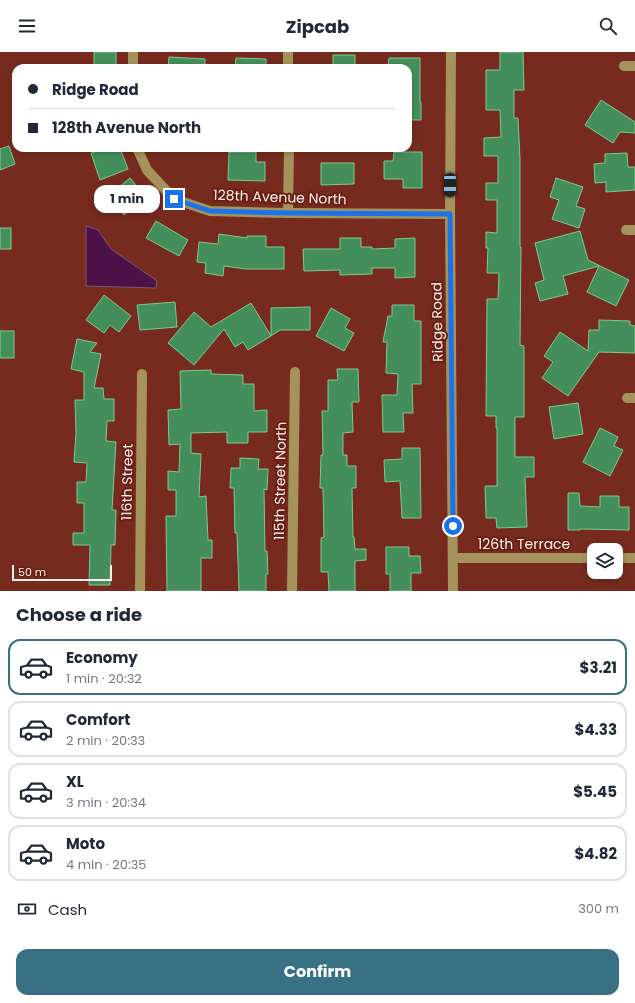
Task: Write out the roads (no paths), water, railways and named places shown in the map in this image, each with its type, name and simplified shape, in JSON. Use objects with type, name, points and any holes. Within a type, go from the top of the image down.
[{"type":"street","points":[[133,52],[133,64]]},
{"type":"street","points":[[288,52],[288,64]]},
{"type":"street","name":"Ridge Road","points":[[451,52],[450,214],[453,591]]},
{"type":"street","points":[[624,66],[635,66]]},
{"type":"street","name":"128th Avenue North","points":[[139,152],[147,170],[174,199],[210,211],[450,214]]},
{"type":"street","points":[[288,213],[289,152]]},
{"type":"street","name":"115th Street North","points":[[292,591],[295,372]]},
{"type":"street","name":"116th Street","points":[[140,591],[142,374]]},
{"type":"street","name":"126th Terrace","points":[[453,558],[587,558]]},
{"type":"street","points":[[623,558],[635,558]]}]
